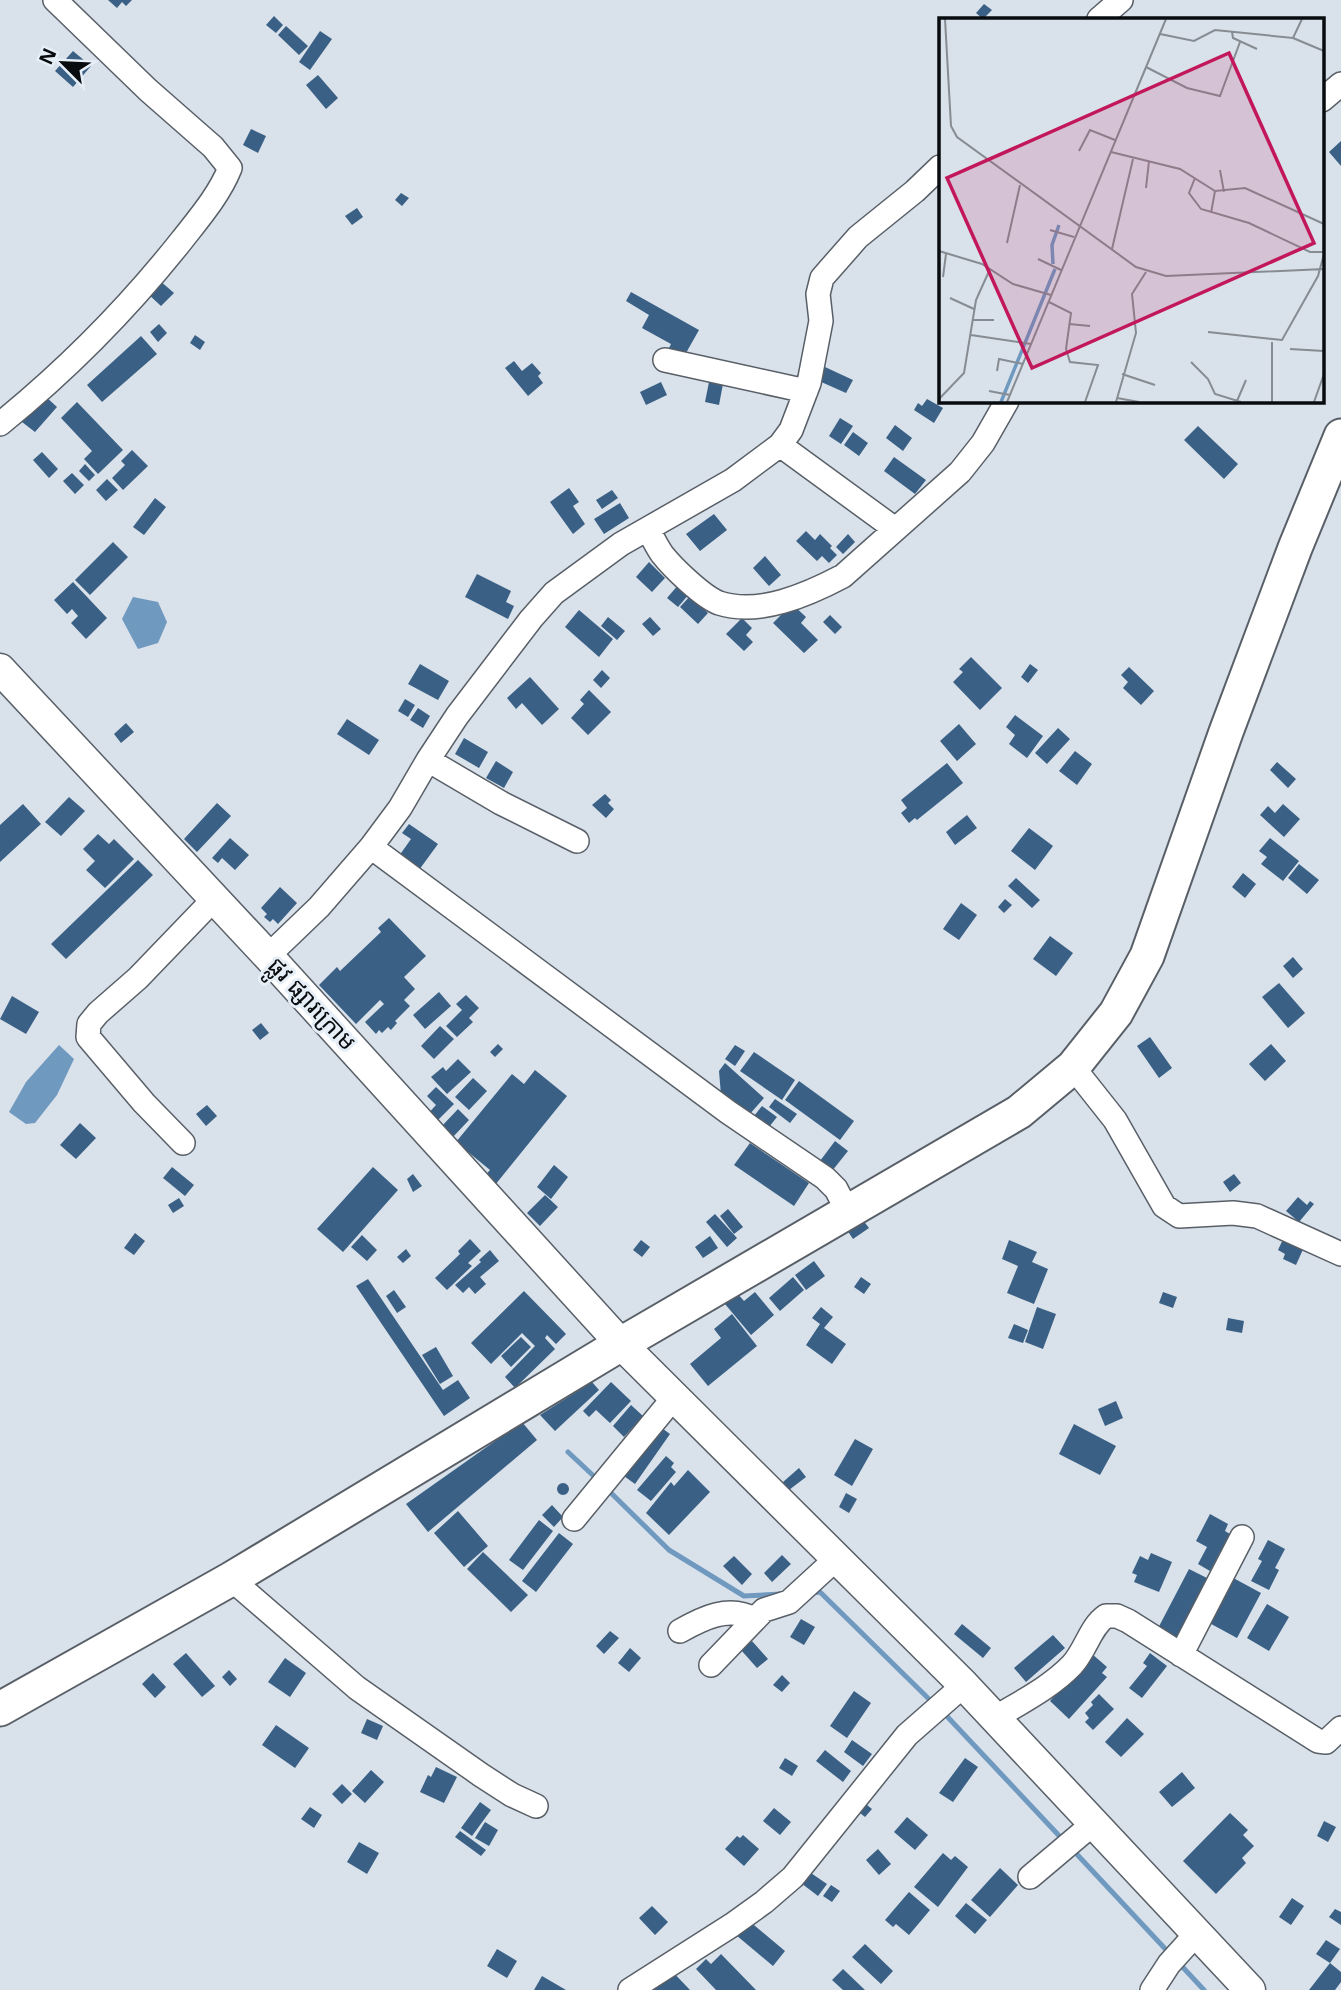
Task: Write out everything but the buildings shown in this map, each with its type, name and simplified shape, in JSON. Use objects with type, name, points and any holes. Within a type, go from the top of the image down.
[{"type":"highway","points":[[0,1709],[231,1579],[621,1343],[1019,1112],[1073,1067],[1116,1013],[1147,956],[1230,719],[1341,436]]},
{"type":"main road","name":"ផ្លូវ ផ្សារក្រោម","points":[[0,669],[268,956],[621,1343],[837,1558],[956,1691],[995,1718],[1078,1836],[1250,1990]]},
{"type":"street","points":[[0,424],[93,342],[186,235],[223,185],[230,168],[213,147],[148,90],[55,0]]},
{"type":"street","points":[[1100,18],[1121,0]]},
{"type":"street","points":[[1324,98],[1341,84]]},
{"type":"street","points":[[268,956],[319,907],[371,846],[400,808],[428,760],[478,689],[554,593],[611,551],[733,480],[779,445],[790,430],[806,391],[821,321],[818,293],[822,278],[858,237],[939,168]]},
{"type":"street","points":[[665,360],[806,391]]},
{"type":"street","points":[[648,530],[662,554],[707,598],[736,607],[775,604],[821,588],[843,576],[960,472],[984,443],[1006,402]]},
{"type":"street","points":[[779,445],[895,529]]},
{"type":"street","points":[[428,760],[501,803],[577,841]]},
{"type":"street","points":[[371,846],[728,1112],[825,1178],[836,1189],[848,1212]]},
{"type":"street","points":[[183,1143],[88,1037],[89,1024],[138,978],[214,899]]},
{"type":"street","points":[[1073,1067],[1115,1120],[1164,1206],[1179,1216],[1233,1213],[1257,1216],[1341,1254]]},
{"type":"street","points":[[574,1519],[675,1396]]},
{"type":"street","points":[[1181,1655],[1242,1537]]},
{"type":"street","points":[[711,1665],[764,1610],[785,1604],[837,1558]]},
{"type":"street","points":[[231,1579],[357,1688],[481,1775],[536,1807]]},
{"type":"street","points":[[680,1631],[704,1618],[734,1612],[743,1612],[754,1619]]},
{"type":"street","points":[[995,1718],[1045,1687],[1071,1666],[1084,1652],[1098,1621],[1106,1616],[1117,1616],[1318,1741],[1326,1742],[1341,1728]]},
{"type":"street","points":[[642,1987],[764,1902],[793,1877],[907,1735],[956,1691]]},
{"type":"street","points":[[1030,1877],[1078,1836]]},
{"type":"street","points":[[1153,1990],[1169,1964],[1194,1938]]},
{"type":"water","points":[[133,597],[158,602],[167,622],[158,643],[138,649],[122,619]]},
{"type":"water","points":[[59,1045],[74,1059],[57,1095],[35,1123],[26,1124],[9,1112],[26,1082]]},
{"type":"waterway","points":[[568,1452],[599,1481]]},
{"type":"waterway","points":[[606,1488],[669,1550],[744,1596],[781,1594]]},
{"type":"waterway","points":[[812,1593],[820,1592],[935,1705]]},
{"type":"waterway","points":[[942,1711],[1065,1842]]},
{"type":"waterway","points":[[1072,1849],[1170,1954]]},
{"type":"waterway","points":[[1177,1961],[1204,1990]]}]
